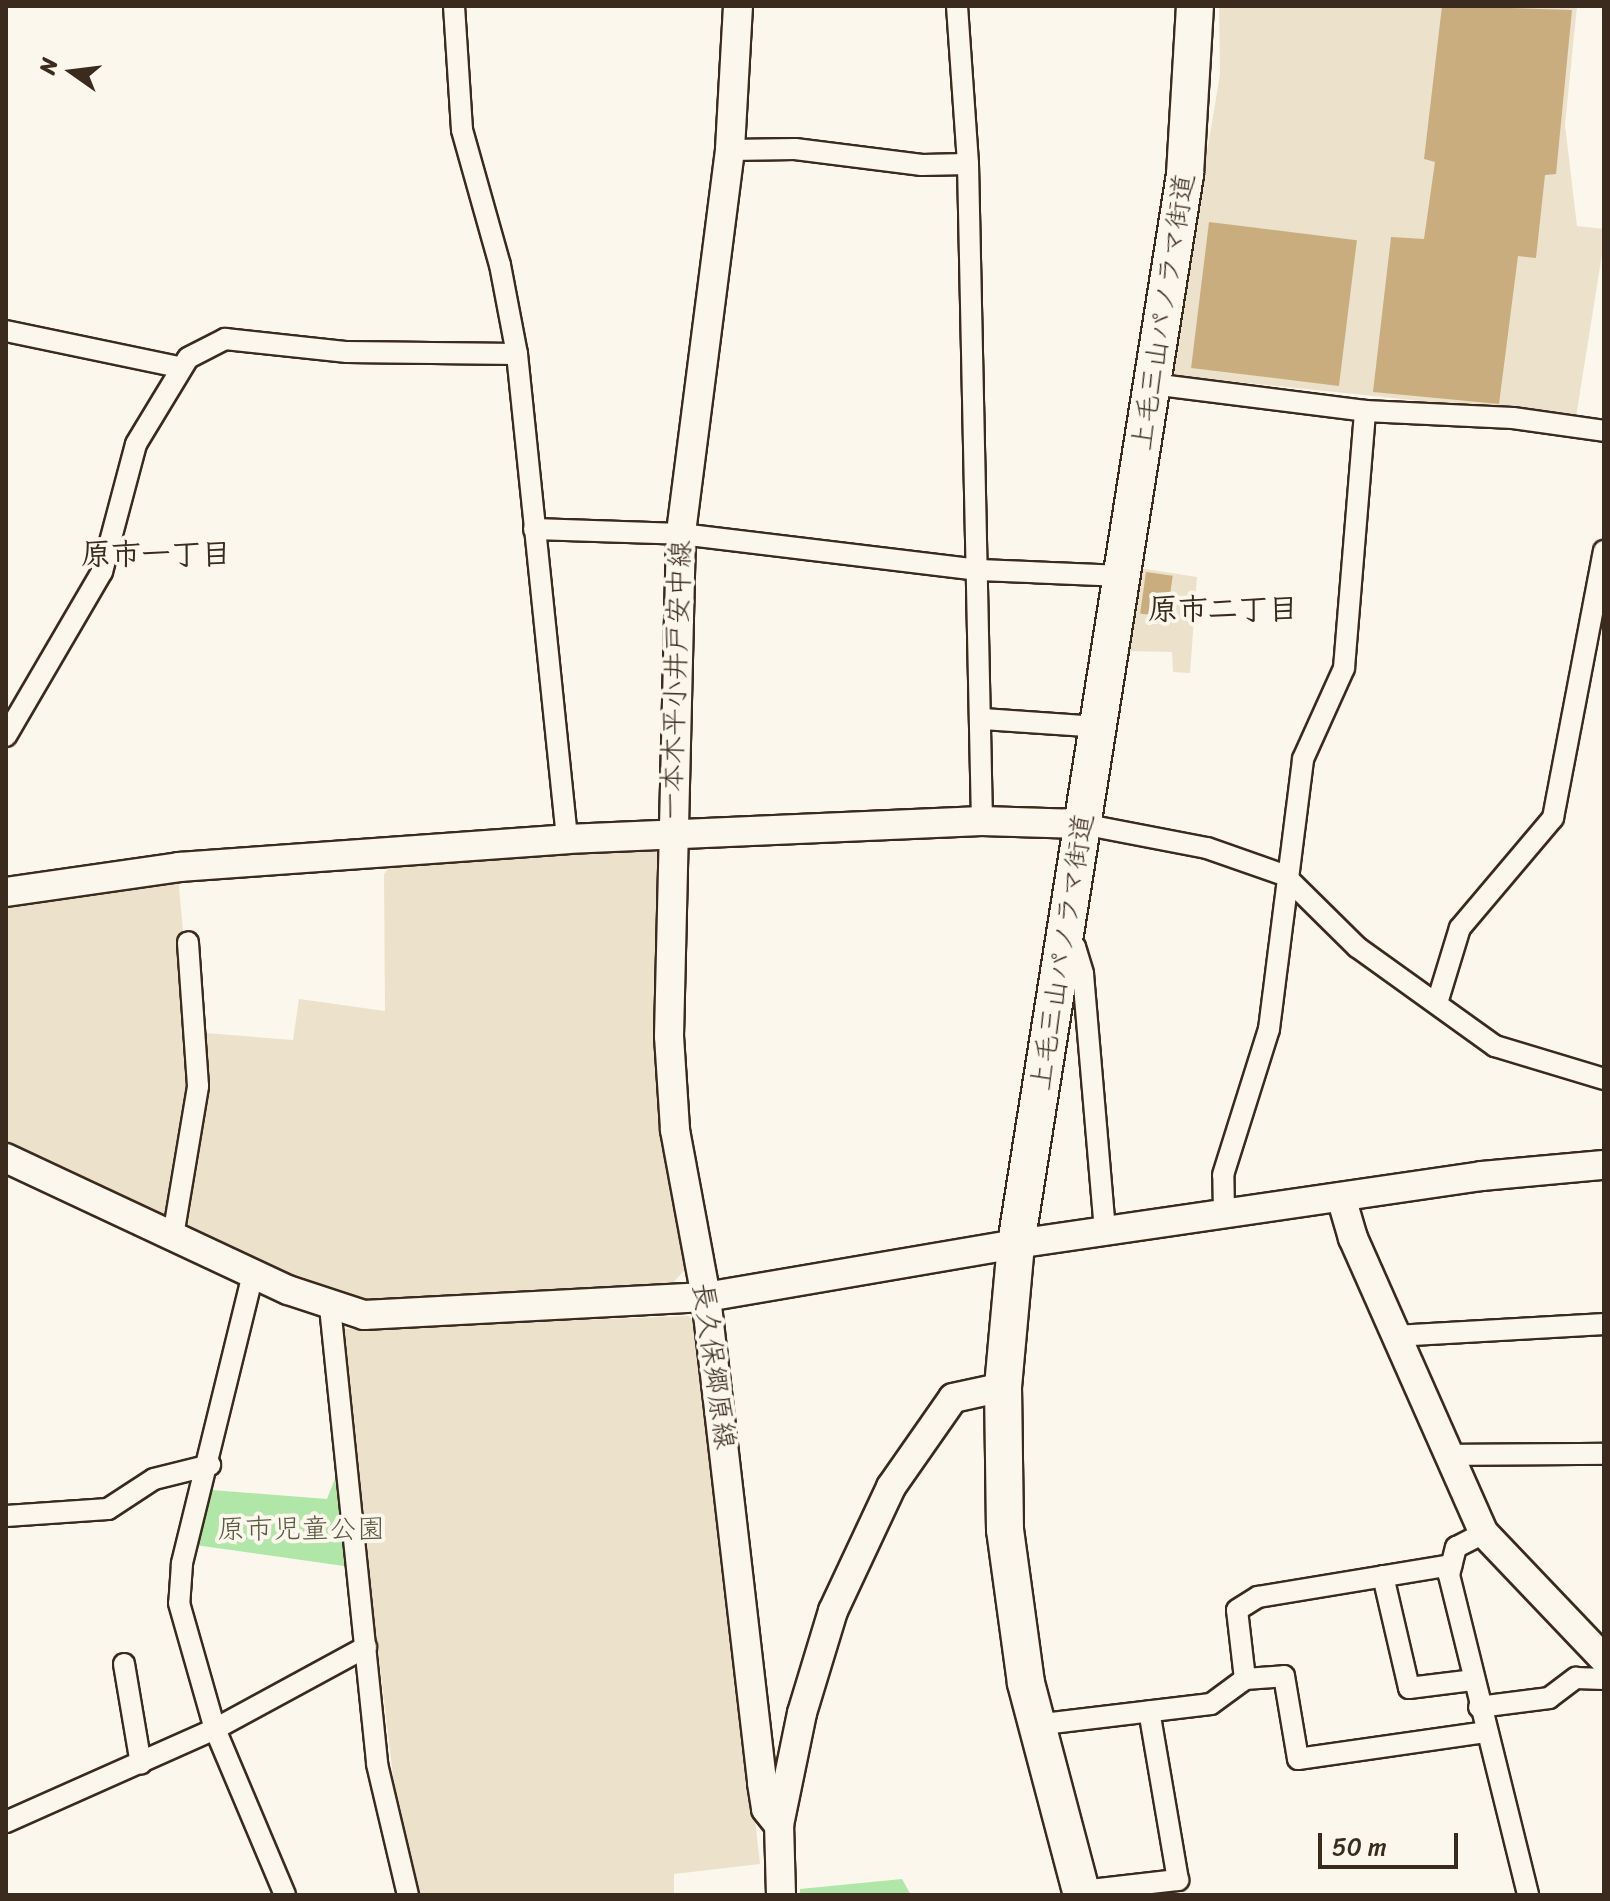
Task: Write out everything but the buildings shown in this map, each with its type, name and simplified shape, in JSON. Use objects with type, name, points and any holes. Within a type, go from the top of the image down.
[{"type":"highway","name":"上毛三山パノラマ街道","points":[[1081,1893],[1035,1725],[1005,1530],[1003,1387],[1016,1244],[1185,174],[1195,6]]},
{"type":"street","points":[[454,6],[462,130],[500,265],[517,354],[567,839]]},
{"type":"street","name":"一本木平小井戸安中線","points":[[6,892],[179,867],[673,832],[681,534],[730,150],[738,6]]},
{"type":"street","points":[[957,6],[968,164],[982,821]]},
{"type":"street","points":[[730,150],[795,149],[922,165],[968,164]]},
{"type":"street","points":[[6,331],[178,367]]},
{"type":"street","points":[[6,736],[102,572],[136,444],[178,367],[225,339],[347,352],[517,354]]},
{"type":"street","points":[[1152,384],[1365,411],[1513,418],[1604,431]]},
{"type":"street","points":[[1224,1214],[1223,1175],[1269,1029],[1284,875],[1303,759],[1344,668],[1365,411]]},
{"type":"street","points":[[534,529],[681,534],[979,570],[1123,576]]},
{"type":"street","points":[[1437,1003],[1460,928],[1553,818],[1604,551]]},
{"type":"street","points":[[982,719],[1099,727]]},
{"type":"street","points":[[673,832],[982,821],[1082,824],[1176,841],[1284,875],[1357,947],[1495,1046],[1604,1079]]},
{"type":"street","name":"長久保郷原線","points":[[673,832],[675,1130],[706,1297],[762,1783],[766,1809],[779,1825],[781,1895]]},
{"type":"street","points":[[173,1236],[198,1086],[188,942]]},
{"type":"street","points":[[1063,947],[1075,947],[1083,974],[1105,1231]]},
{"type":"street","points":[[6,1158],[253,1274],[330,1307],[364,1315],[445,1315],[706,1297],[1016,1244],[1341,1197],[1604,1165]]},
{"type":"street","points":[[1341,1197],[1446,1455],[1484,1533],[1604,1659]]},
{"type":"street","points":[[253,1274],[228,1359],[210,1465],[182,1564],[179,1603],[215,1729],[285,1895]]},
{"type":"street","points":[[330,1307],[377,1764],[408,1895]]},
{"type":"street","points":[[1396,1336],[1604,1324]]},
{"type":"street","points":[[779,1825],[802,1713],[833,1611],[891,1487],[953,1398],[1003,1387]]},
{"type":"street","points":[[1446,1455],[1604,1454]]},
{"type":"street","points":[[6,1516],[108,1509],[154,1479],[210,1465]]},
{"type":"street","points":[[1484,1533],[1456,1547],[1451,1565],[1479,1707],[1528,1895]]},
{"type":"street","points":[[1245,1679],[1237,1610],[1258,1597],[1451,1565]]},
{"type":"street","points":[[1383,1576],[1409,1688],[1473,1680]]},
{"type":"street","points":[[6,1822],[215,1729],[366,1647]]},
{"type":"street","points":[[124,1664],[141,1764]]},
{"type":"street","points":[[1035,1725],[1211,1704],[1245,1679],[1284,1676],[1298,1759],[1485,1732]]},
{"type":"street","points":[[1479,1707],[1549,1698],[1576,1678],[1604,1679]]},
{"type":"street","points":[[1081,1893],[1178,1880],[1149,1711]]},
{"type":"shaded area","points":[[1219,6],[1577,6],[1565,125],[1577,226],[1604,229],[1604,242],[1576,417],[1170,375],[1220,74]]},
{"type":"shaded area","points":[[1139,568],[1197,577],[1190,673],[1173,672],[1172,652],[1126,651]]},
{"type":"shaded area","points":[[665,846],[688,1266],[673,1283],[445,1305],[339,1300],[181,1228],[205,1033],[293,1040],[299,999],[385,1011],[384,874],[395,861]]},
{"type":"shaded area","points":[[178,876],[194,1050],[170,1224],[6,1149],[6,903]]},
{"type":"shaded area","points":[[688,1316],[699,1325],[760,1864],[674,1874],[674,1895],[419,1895],[402,1852],[340,1329]]},
{"type":"green space","name":"原市児童公園","points":[[341,1463],[351,1567],[195,1545],[212,1490],[327,1499]]},
{"type":"green space","points":[[902,1879],[911,1895],[800,1895],[800,1889]]},
{"type":"district","name":"原市一丁目","points":[[156,554]]},
{"type":"district","name":"原市二丁目","points":[[1223,609]]}]
